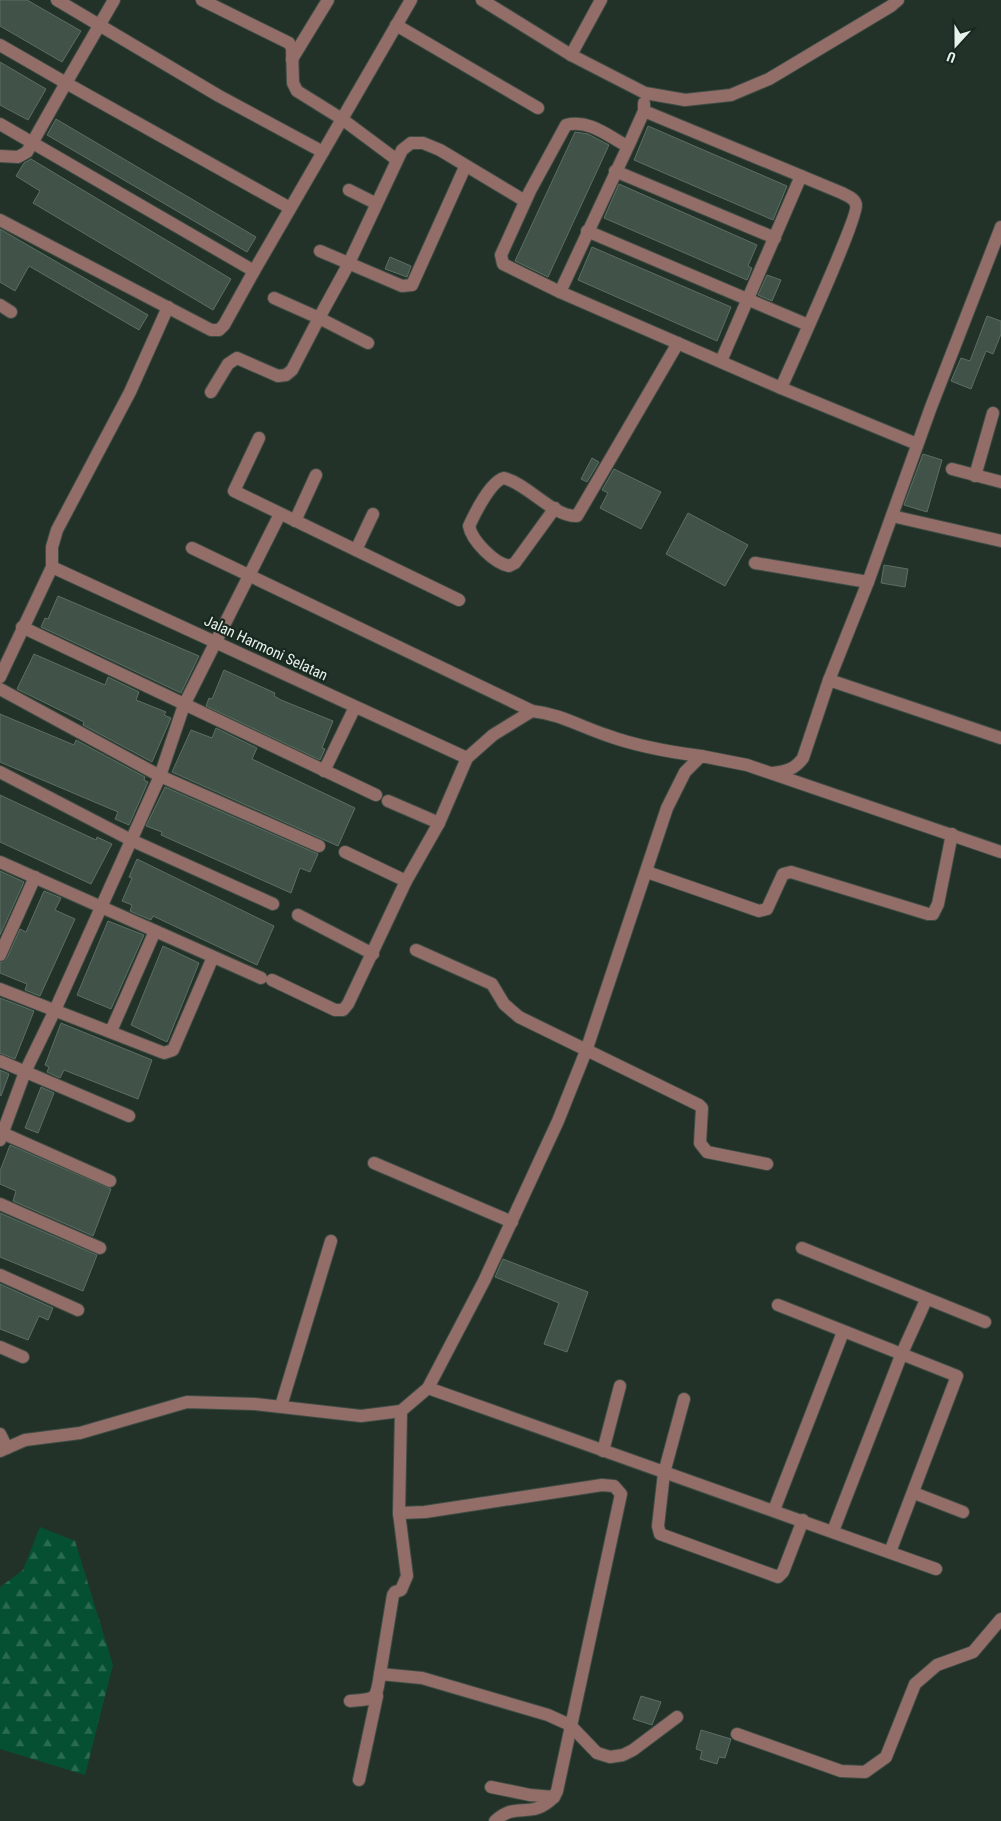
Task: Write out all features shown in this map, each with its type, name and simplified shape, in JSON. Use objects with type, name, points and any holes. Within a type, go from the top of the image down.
[{"type":"street","points":[[57,0],[219,96],[323,152]]},
{"type":"street","points":[[0,156],[22,156],[32,144],[114,0]]},
{"type":"street","points":[[202,0],[288,43],[292,48],[293,83],[297,91],[342,119],[398,160]]},
{"type":"street","points":[[291,62],[328,0]]},
{"type":"street","points":[[0,220],[168,307],[203,328],[218,330],[224,325],[411,0]]},
{"type":"street","points":[[482,0],[571,56],[645,93],[685,100],[731,95],[769,79],[894,3]]},
{"type":"street","points":[[571,56],[601,0]]},
{"type":"street","points":[[878,0],[894,3]]},
{"type":"street","points":[[396,25],[538,108]]},
{"type":"street","points":[[0,45],[290,208]]},
{"type":"street","points":[[560,292],[644,111],[645,93]]},
{"type":"street","points":[[644,111],[842,193],[853,199],[856,204],[853,221],[781,388]]},
{"type":"street","points":[[627,146],[588,124],[576,122],[566,125],[525,201],[501,255],[501,261],[560,292],[781,388],[917,444]]},
{"type":"street","points":[[0,124],[254,271]]},
{"type":"street","points":[[211,392],[228,364],[237,358],[278,376],[286,375],[292,370],[348,265],[375,203],[398,160],[411,142],[423,143],[440,150],[464,167],[525,201]]},
{"type":"street","points":[[320,251],[348,265],[402,286],[412,285],[464,167]]},
{"type":"street","points":[[615,171],[775,238]]},
{"type":"street","points":[[721,361],[801,176]]},
{"type":"street","points":[[349,190],[375,203]]},
{"type":"street","points":[[768,773],[786,772],[797,766],[803,758],[829,680],[868,582],[917,444],[1001,227]]},
{"type":"street","points":[[587,231],[808,325]]},
{"type":"street","points":[[274,298],[368,343]]},
{"type":"street","points":[[0,677],[52,567],[52,547],[57,530],[130,392],[168,307]]},
{"type":"street","points":[[555,508],[515,563],[509,566],[502,565],[471,536],[469,526],[498,479],[512,480],[555,508],[572,516],[577,516],[678,343]]},
{"type":"street","points":[[975,476],[993,412]]},
{"type":"street","points":[[260,438],[234,491],[459,600]]},
{"type":"street","points":[[952,469],[1001,482]]},
{"type":"street","points":[[295,521],[316,475]]},
{"type":"street","points":[[110,1181],[1,1135],[25,1072],[55,1010],[160,776],[184,705],[280,514]]},
{"type":"street","points":[[356,550],[373,514]]},
{"type":"street","points":[[892,516],[1001,541]]},
{"type":"street","points":[[192,548],[249,577],[532,711],[554,713],[582,727],[627,742],[747,765],[1001,852]]},
{"type":"street","points":[[755,563],[868,582]]},
{"type":"street","name":"Jalan Harmoni Selatan","points":[[52,567],[466,758]]},
{"type":"street","points":[[22,628],[376,795]]},
{"type":"street","points":[[829,680],[1001,738]]},
{"type":"street","points":[[0,689],[160,776],[319,846]]},
{"type":"street","points":[[324,771],[355,707]]},
{"type":"street","points":[[0,862],[335,1010],[343,1010],[348,1004],[373,954],[406,881],[438,823],[466,758],[493,734],[532,711]]},
{"type":"street","points":[[0,1434],[3,1449],[25,1440],[80,1433],[116,1424],[187,1402],[281,1406],[361,1416],[401,1411],[428,1388],[484,1281],[558,1121],[586,1051],[667,808],[685,772],[701,756]]},
{"type":"street","points":[[0,772],[131,840],[274,904]]},
{"type":"street","points":[[388,801],[438,823]]},
{"type":"street","points":[[647,872],[759,911],[766,909],[783,874],[791,872],[933,914],[938,904],[952,834]]},
{"type":"street","points":[[345,852],[406,881]]},
{"type":"street","points":[[0,955],[35,877]]},
{"type":"street","points":[[298,915],[373,954]]},
{"type":"street","points":[[110,1031],[156,931]]},
{"type":"street","points":[[416,950],[492,984],[504,1004],[518,1017],[700,1105],[702,1108],[700,1143],[707,1152],[767,1164]]},
{"type":"street","points":[[0,989],[159,1052],[173,1050],[213,957]]},
{"type":"street","points":[[0,1061],[129,1116]]},
{"type":"street","points":[[374,1163],[512,1222]]},
{"type":"street","points":[[0,1204],[100,1248]]},
{"type":"street","points":[[281,1406],[331,1241]]},
{"type":"street","points":[[802,1248],[926,1300],[985,1322]]},
{"type":"street","points":[[0,1276],[78,1310]]},
{"type":"street","points":[[832,1531],[902,1353],[926,1300]]},
{"type":"street","points":[[778,1305],[843,1332],[955,1374],[957,1379],[890,1552]]},
{"type":"street","points":[[774,1510],[843,1332]]},
{"type":"street","points":[[0,1347],[24,1357]]},
{"type":"street","points":[[603,1451],[620,1386]]},
{"type":"street","points":[[428,1388],[936,1568]]},
{"type":"street","points":[[684,1399],[664,1473],[658,1526],[660,1534],[775,1576],[780,1576],[803,1520]]},
{"type":"street","points":[[360,1780],[377,1696],[393,1595],[401,1590],[406,1576],[399,1513],[401,1411]]},
{"type":"street","points":[[399,1513],[425,1512],[602,1485],[614,1486],[620,1494],[620,1503],[554,1796],[542,1813],[534,1816],[509,1814],[495,1821]]},
{"type":"street","points":[[914,1493],[964,1512]]},
{"type":"street","points":[[737,1734],[841,1772],[865,1772],[886,1757],[915,1684],[937,1665],[974,1652],[1001,1619]]},
{"type":"street","points":[[380,1674],[422,1678],[548,1715],[570,1725],[597,1753],[616,1757],[634,1750],[677,1717]]},
{"type":"street","points":[[350,1701],[372,1700],[377,1696]]},
{"type":"street","points":[[490,1787],[530,1795],[554,1796]]},
{"type":"green space","points":[[40,1527],[75,1541],[113,1665],[85,1775],[0,1749],[0,1587],[23,1570]]},
{"type":"building","points":[[0,0],[27,0],[81,31],[62,62],[0,26]]},
{"type":"building","points":[[0,62],[46,89],[28,120],[0,105]]},
{"type":"building","points":[[56,119],[256,237],[247,252],[47,135]]},
{"type":"building","points":[[648,126],[787,186],[773,220],[634,160]]},
{"type":"building","points":[[575,132],[588,134],[609,145],[548,277],[515,261]]},
{"type":"building","points":[[31,159],[231,279],[213,310],[33,203],[40,191],[16,176],[24,163]]},
{"type":"building","points":[[619,184],[757,245],[748,266],[752,268],[747,280],[604,218]]},
{"type":"building","points":[[0,229],[148,315],[139,330],[29,266],[15,291],[0,282]]},
{"type":"building","points":[[592,247],[731,307],[717,341],[578,280]]},
{"type":"building","points":[[390,257],[411,266],[407,277],[385,269]]},
{"type":"building","points":[[767,275],[781,280],[772,301],[758,295]]},
{"type":"building","points":[[987,316],[1001,321],[1001,334],[993,354],[986,351],[971,389],[951,381],[961,358],[970,361]]},
{"type":"building","points":[[923,454],[942,460],[927,512],[904,505]]},
{"type":"building","points":[[592,458],[599,462],[587,482],[581,479]]},
{"type":"building","points":[[614,469],[661,492],[641,529],[600,508],[608,493],[602,490]]},
{"type":"building","points":[[688,513],[748,545],[725,586],[666,554]]},
{"type":"building","points":[[884,565],[908,569],[905,587],[881,583]]},
{"type":"building","points":[[58,596],[199,656],[181,693],[41,627],[45,618],[48,619]]},
{"type":"building","points":[[34,654],[105,685],[108,677],[139,692],[136,700],[166,712],[164,715],[171,718],[152,762],[83,725],[84,722],[17,689]]},
{"type":"building","points":[[224,670],[275,693],[274,696],[281,700],[333,721],[322,748],[325,749],[320,760],[206,706],[209,698],[212,699]]},
{"type":"building","points":[[0,714],[74,745],[76,740],[145,777],[144,780],[148,782],[129,825],[115,819],[118,812],[0,762]]},
{"type":"building","points":[[216,728],[257,748],[252,759],[355,808],[338,846],[172,772],[191,730],[212,738]]},
{"type":"building","points":[[165,787],[318,854],[310,872],[300,868],[291,893],[161,835],[162,832],[146,826]]},
{"type":"building","points":[[0,795],[96,840],[97,837],[112,844],[91,884],[0,842]]},
{"type":"building","points":[[137,859],[274,926],[257,965],[153,916],[151,920],[130,911],[132,905],[122,901],[132,878],[129,877]]},
{"type":"building","points":[[0,871],[24,882],[0,935]]},
{"type":"building","points":[[44,891],[61,898],[55,910],[75,919],[40,996],[25,990],[27,984],[0,973],[0,963],[7,958],[20,929],[26,932]]},
{"type":"building","points":[[108,921],[144,935],[111,1009],[77,995]]},
{"type":"building","points":[[163,946],[199,963],[167,1042],[131,1025]]},
{"type":"building","points":[[0,998],[34,1011],[15,1059],[0,1053]]},
{"type":"building","points":[[61,1023],[152,1060],[138,1099],[64,1070],[60,1078],[47,1072],[49,1067],[45,1065]]},
{"type":"building","points":[[0,1070],[9,1074],[1,1096],[0,1095]]},
{"type":"building","points":[[41,1087],[54,1093],[38,1133],[25,1128]]},
{"type":"building","points":[[10,1145],[111,1189],[93,1236],[13,1201],[16,1191],[0,1184],[0,1171]]},
{"type":"building","points":[[0,1213],[97,1255],[83,1291],[0,1257]]},
{"type":"building","points":[[503,1259],[588,1292],[567,1352],[544,1344],[559,1303],[495,1277]]},
{"type":"building","points":[[0,1284],[53,1308],[48,1320],[39,1316],[28,1340],[0,1329]]},
{"type":"building","points":[[641,1696],[661,1702],[652,1725],[633,1719]]},
{"type":"building","points":[[701,1730],[731,1739],[725,1758],[719,1757],[717,1764],[700,1759],[702,1751],[696,1749]]}]
